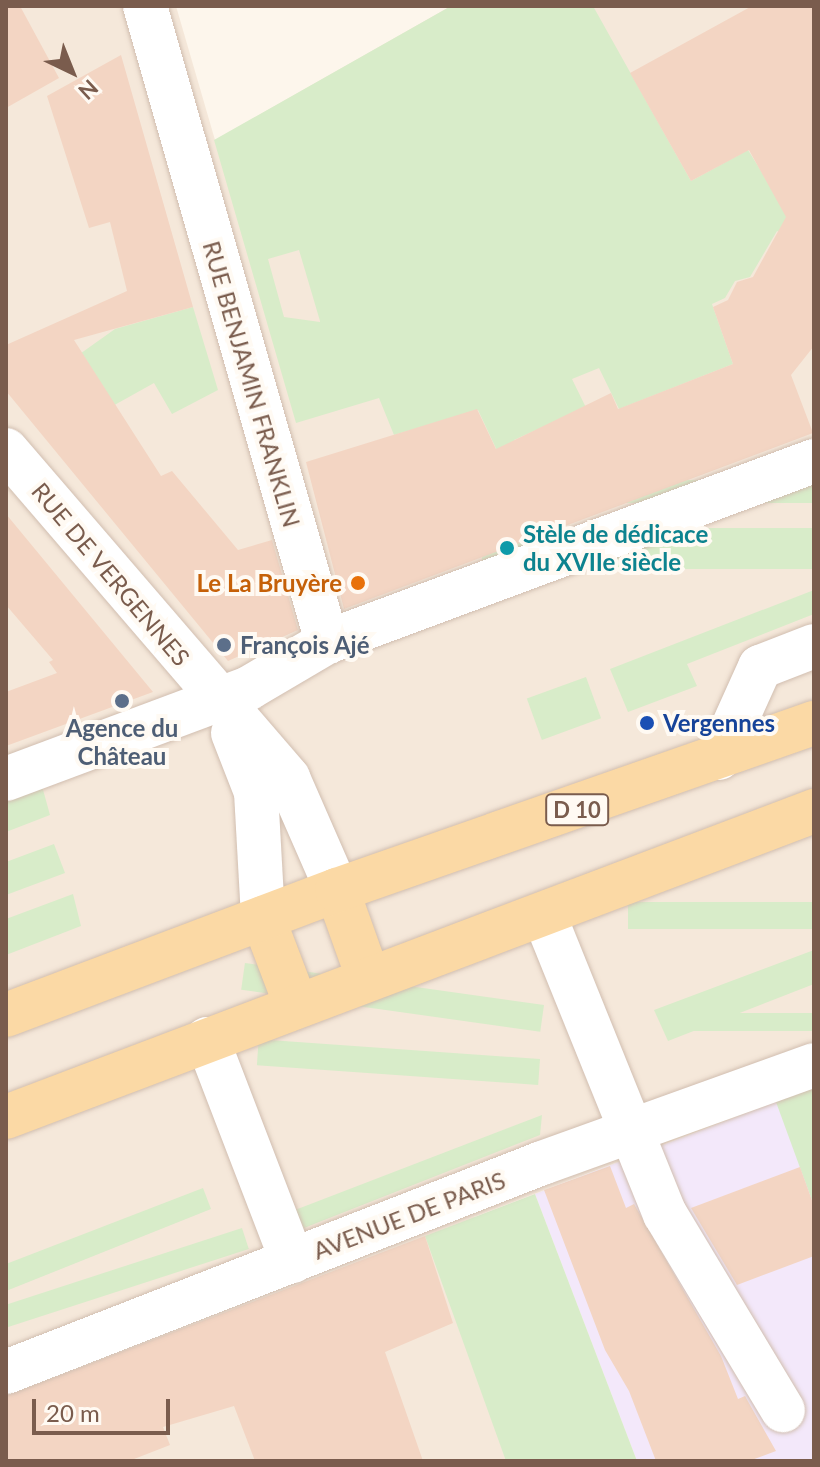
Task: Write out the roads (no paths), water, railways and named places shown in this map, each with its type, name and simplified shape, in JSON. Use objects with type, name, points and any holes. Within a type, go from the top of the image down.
[{"type":"main road","name":"D 10","points":[[6,1015],[337,890],[814,723]]},
{"type":"main road","points":[[6,1117],[368,977],[544,915],[814,811]]},
{"type":"main road","points":[[337,890],[368,977]]},
{"type":"main road","points":[[263,918],[296,1005]]},
{"type":"street","name":"RUE BENJAMIN FRANKLIN","points":[[145,6],[327,642]]},
{"type":"street","name":"RUE DE VERGENNES","points":[[6,450],[288,778],[337,890]]},
{"type":"street","points":[[6,779],[249,688],[327,642],[814,461]]},
{"type":"street","points":[[719,758],[760,667],[814,646]]},
{"type":"street","name":"RUE DE VERGENNES","points":[[217,698],[256,792],[263,918]]},
{"type":"street","points":[[544,915],[665,1214],[783,1410]]},
{"type":"street","points":[[207,1039],[292,1261]]},
{"type":"street","name":"AVENUE DE PARIS","points":[[6,1372],[542,1163],[633,1133],[814,1065]]},
{"type":"place","name":"Stèle de dédicace du XVIIe siècle","points":[[507,548]]},
{"type":"place","name":"Le La Bruyère","points":[[358,583]]},
{"type":"place","name":"François Ajé","points":[[224,645]]},
{"type":"place","name":"Agence du Château","points":[[122,701]]},
{"type":"place","name":"Vergennes","points":[[647,723]]}]
